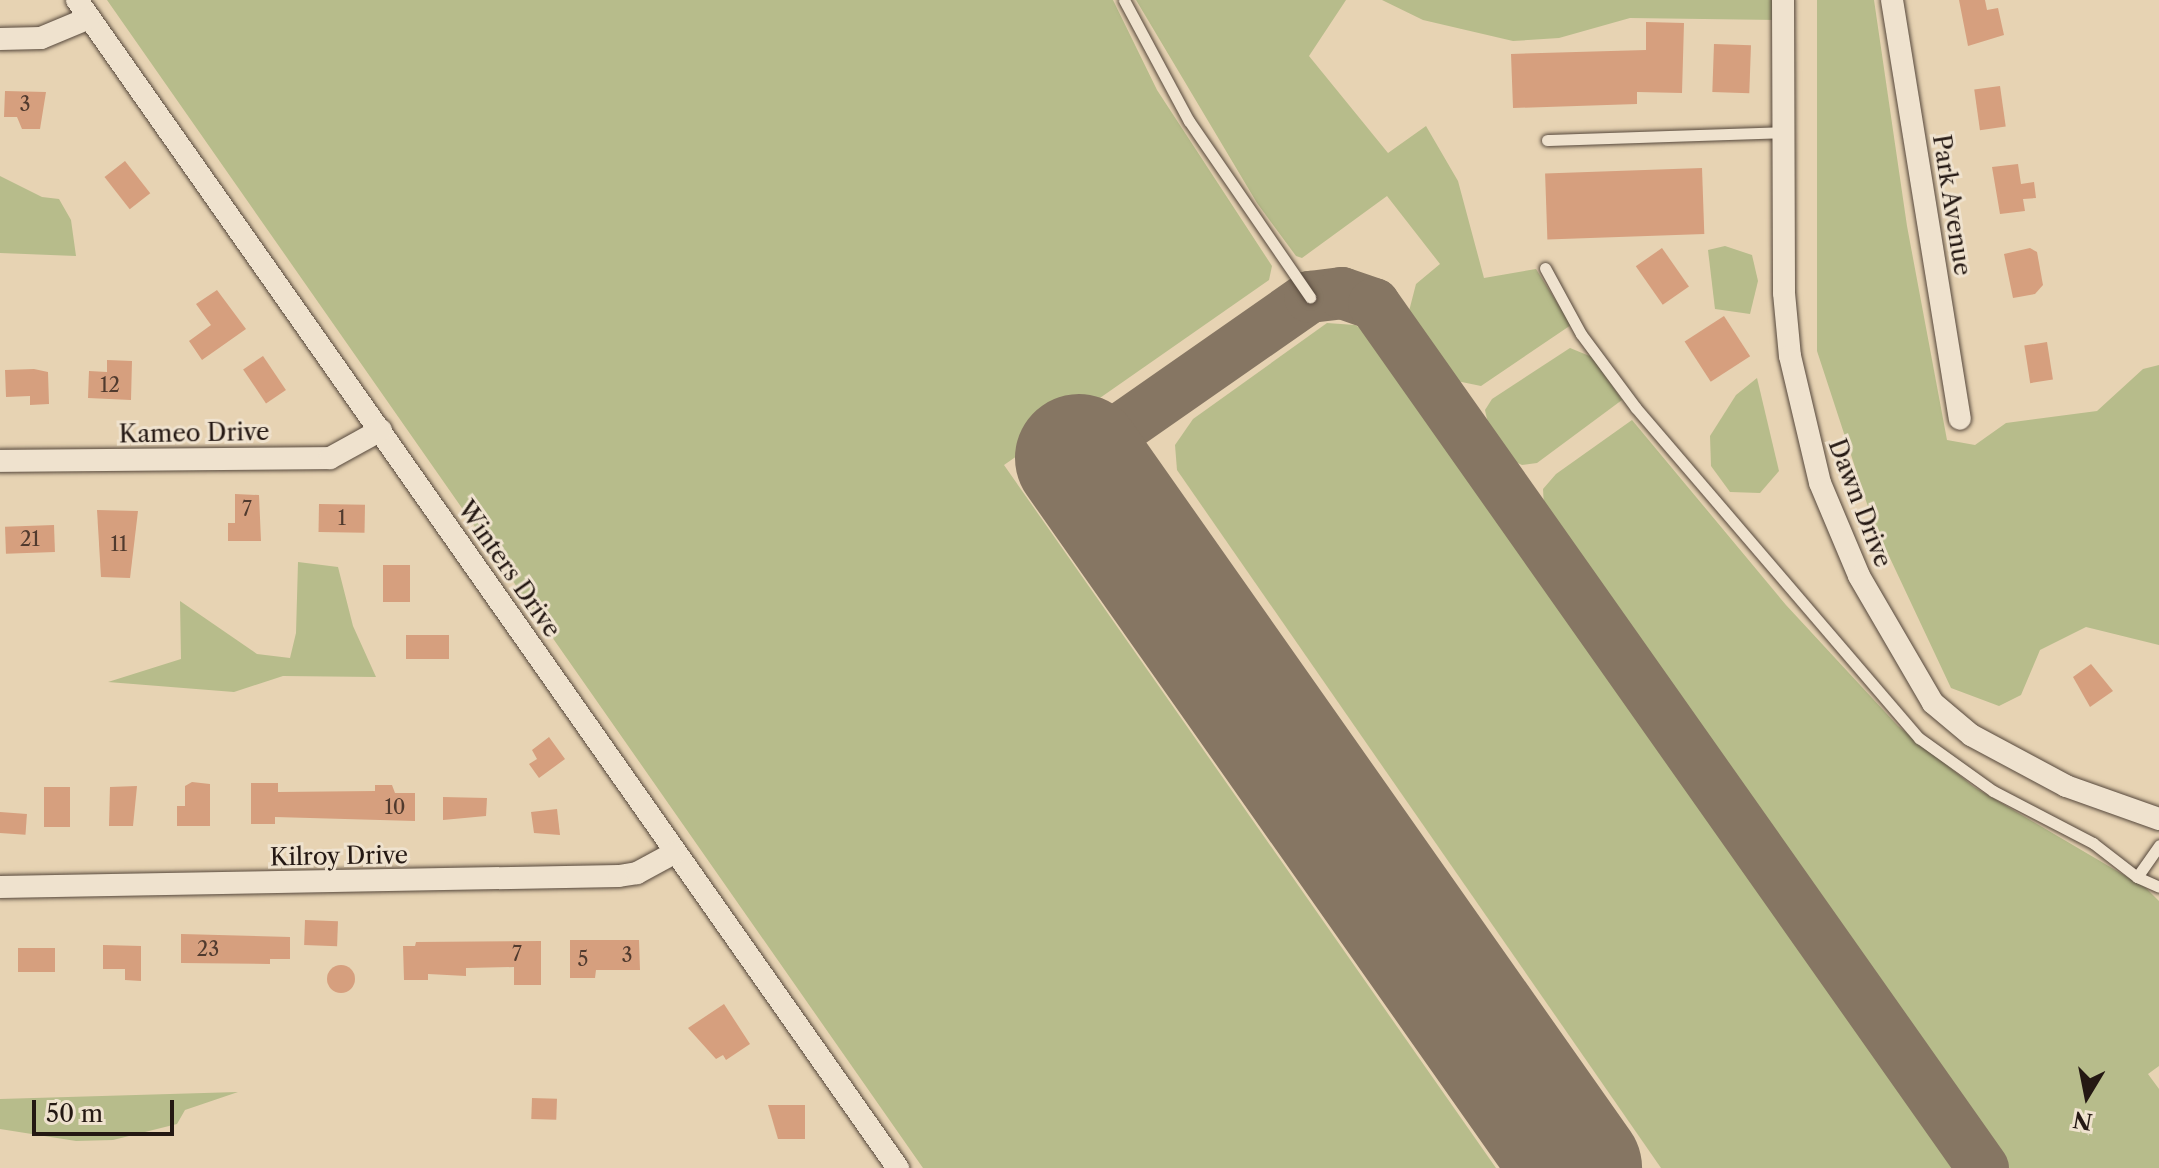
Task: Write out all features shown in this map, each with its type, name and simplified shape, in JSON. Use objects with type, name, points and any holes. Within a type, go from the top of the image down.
[{"type":"street","name":"Dawn Drive","points":[[1783,0],[1784,293],[1806,432],[1829,509],[1897,647],[1933,703],[1971,735],[2066,786],[2159,819]]},
{"type":"street","name":"Park Avenue","points":[[1892,0],[1960,419]]},
{"type":"street","points":[[0,39],[41,38],[83,9]]},
{"type":"street","name":"Winters Drive","points":[[83,9],[898,1168]]},
{"type":"street","name":"Kameo Drive","points":[[0,461],[330,458],[381,430]]},
{"type":"street","name":"Kilroy Drive","points":[[0,887],[619,876],[637,873],[674,853]]},
{"type":"lane","points":[[1124,0],[1189,121],[1310,297]]},
{"type":"lane","points":[[1547,140],[1783,132]]},
{"type":"lane","points":[[1545,268],[1581,334],[1636,408],[1919,738],[1993,791],[2093,843],[2137,877],[2159,887]]},
{"type":"lane","points":[[2137,877],[2159,845]]},
{"type":"green space","points":[[107,0],[1113,0],[1157,90],[1272,266],[1269,280],[1004,465],[1496,1168],[923,1168]]},
{"type":"green space","points":[[1136,0],[1346,0],[1309,56],[1388,153],[1426,126],[1458,181],[1484,278],[1536,269],[1571,325],[1481,386],[1452,380],[1408,315],[1416,284],[1440,264],[1387,196],[1302,258],[1296,256],[1257,203]]},
{"type":"green space","points":[[1382,0],[1777,0],[1777,20],[1630,18],[1559,38],[1513,41],[1423,20]]},
{"type":"green space","points":[[1817,0],[1874,0],[1907,226],[1947,440],[1975,445],[2006,423],[2097,411],[2143,369],[2159,365],[2159,645],[2086,627],[2040,650],[2021,695],[1999,706],[1951,688],[1873,522],[1817,351]]},
{"type":"green space","points":[[0,176],[42,197],[59,199],[71,220],[76,256],[0,253]]},
{"type":"green space","points":[[1725,246],[1752,255],[1758,281],[1750,314],[1715,309],[1708,250]]},
{"type":"green space","points":[[1327,323],[1355,325],[1383,341],[1959,1168],[1661,1168],[1177,470],[1175,445],[1193,419]]},
{"type":"green space","points":[[1570,348],[1592,357],[1622,400],[1537,463],[1522,465],[1507,458],[1489,428],[1485,410],[1492,399]]},
{"type":"green space","points":[[1757,378],[1779,471],[1760,493],[1730,492],[1711,466],[1710,436],[1736,395]]},
{"type":"green space","points":[[1632,420],[1786,605],[1898,726],[1974,787],[2146,888],[2159,901],[2159,1066],[2148,1074],[2159,1089],[2159,1168],[2007,1168],[1544,507],[1543,489],[1556,474]]},
{"type":"green space","points":[[298,562],[338,567],[353,626],[376,677],[283,676],[234,692],[108,682],[181,659],[180,601],[257,654],[290,658],[296,633]]},
{"type":"green space","points":[[238,1092],[185,1110],[177,1124],[113,1140],[76,1141],[0,1129],[0,1099]]},
{"type":"building","points":[[1959,0],[1985,0],[1987,10],[1998,8],[2004,35],[1968,46]]},
{"type":"building","points":[[1646,22],[1684,23],[1682,93],[1637,92],[1637,104],[1513,108],[1511,54],[1646,50]]},
{"type":"building","points":[[1714,44],[1751,45],[1749,93],[1712,92]]},
{"type":"building","points":[[2000,86],[2006,127],[1980,130],[1974,90]]},
{"type":"building","points":[[5,91],[46,92],[40,129],[22,129],[17,117],[4,117]]},
{"type":"building","points":[[125,161],[150,193],[130,209],[105,177]]},
{"type":"building","points":[[2018,164],[2021,184],[2034,182],[2036,198],[2023,199],[2025,211],[2000,214],[1992,167]]},
{"type":"building","points":[[1702,168],[1704,234],[1547,239],[1545,173]]},
{"type":"building","points":[[1662,248],[1689,287],[1663,305],[1636,266]]},
{"type":"building","points":[[2030,248],[2037,252],[2043,285],[2035,294],[2013,298],[2004,254]]},
{"type":"building","points":[[217,290],[246,329],[202,360],[189,341],[211,325],[196,304]]},
{"type":"building","points":[[1724,316],[1750,356],[1711,382],[1685,342]]},
{"type":"building","points":[[2047,342],[2053,380],[2030,383],[2024,346]]},
{"type":"building","points":[[263,356],[286,390],[266,403],[243,369]]},
{"type":"building","points":[[107,360],[132,361],[131,400],[88,398],[89,371],[107,372]]},
{"type":"building","points":[[5,370],[48,372],[49,404],[30,405],[30,396],[6,397]]},
{"type":"building","points":[[235,494],[259,495],[261,541],[228,541],[228,523],[235,523]]},
{"type":"building","points":[[319,504],[365,505],[365,533],[319,532]]},
{"type":"building","points":[[97,510],[138,511],[130,578],[101,577]]},
{"type":"building","points":[[54,525],[55,552],[6,554],[5,527]]},
{"type":"building","points":[[383,565],[410,565],[410,602],[383,602]]},
{"type":"building","points":[[406,635],[449,635],[449,659],[406,659]]},
{"type":"building","points":[[2091,664],[2113,691],[2090,707],[2073,677]]},
{"type":"building","points":[[549,737],[565,759],[539,778],[529,764],[537,759],[532,750]]},
{"type":"building","points":[[192,782],[210,784],[210,826],[177,826],[177,806],[185,806],[185,786]]},
{"type":"building","points":[[251,783],[278,783],[278,792],[375,791],[375,785],[392,785],[395,793],[415,793],[415,821],[275,817],[275,824],[251,824]]},
{"type":"building","points":[[137,786],[133,826],[109,826],[110,787]]},
{"type":"building","points":[[44,787],[70,787],[70,827],[44,827]]},
{"type":"building","points":[[443,797],[487,798],[486,816],[443,820]]},
{"type":"building","points":[[557,809],[560,835],[534,833],[531,812]]},
{"type":"building","points":[[0,812],[27,814],[25,835],[0,833]]},
{"type":"building","points":[[305,920],[338,921],[337,946],[304,945]]},
{"type":"building","points":[[181,934],[290,937],[290,959],[270,959],[270,964],[181,963]]},
{"type":"building","points":[[570,940],[639,940],[640,970],[596,970],[595,978],[570,978]]},
{"type":"building","points":[[541,941],[541,985],[514,985],[514,967],[466,968],[466,976],[428,974],[428,980],[404,980],[403,946],[415,946],[416,942]]},
{"type":"building","points":[[103,945],[141,946],[141,981],[125,980],[125,969],[103,969]]},
{"type":"building","points":[[18,948],[55,948],[55,972],[18,972]]},
{"type":"building","points":[[341,965],[351,969],[355,979],[351,989],[341,993],[331,989],[327,979],[331,969]]},
{"type":"building","points":[[724,1004],[750,1044],[726,1060],[723,1055],[716,1059],[688,1028]]},
{"type":"building","points":[[532,1098],[557,1099],[556,1120],[531,1119]]},
{"type":"building","points":[[768,1105],[805,1105],[805,1139],[778,1139]]},
{"type":"taxiway","points":[[1079,458],[1310,297],[1342,293],[1374,304],[1983,1168]]},
{"type":"runway","points":[[1079,458],[1578,1168]]}]
